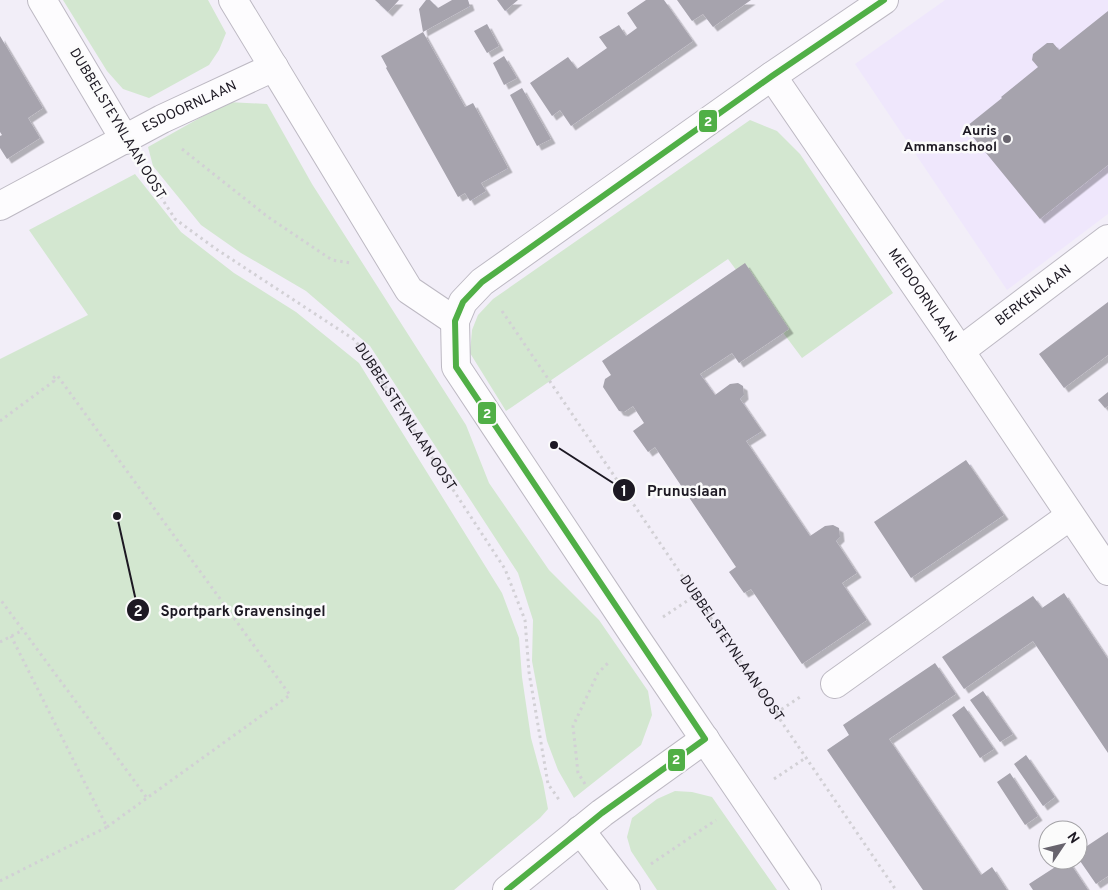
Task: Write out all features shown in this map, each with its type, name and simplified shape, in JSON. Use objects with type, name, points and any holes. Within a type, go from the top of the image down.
[{"type":"street","name":"DUBBELSTEYNLAAN OOST","points":[[42,0],[125,140]]},
{"type":"street","points":[[233,0],[409,290],[455,321]]},
{"type":"street","points":[[807,890],[634,636],[456,367],[455,321],[463,302],[482,282],[772,76],[866,5]]},
{"type":"street","name":"ESDOORNLAAN","points":[[0,206],[162,120],[274,68]]},
{"type":"street","name":"MEIDOORNLAAN","points":[[772,76],[1108,571]]},
{"type":"street","name":"BERKENLAAN","points":[[960,351],[1108,239]]},
{"type":"street","points":[[834,684],[1070,516]]},
{"type":"street","points":[[507,890],[602,813],[705,739]]},
{"type":"street","points":[[580,830],[626,890]]},
{"type":"path","points":[[162,120],[183,151],[268,217],[332,260],[351,263],[389,257]]},
{"type":"path","name":"DUBBELSTEYNLAAN OOST","points":[[125,140],[175,219],[216,249],[355,340],[505,569],[525,620],[529,672],[548,784],[580,830]]},
{"type":"path","name":"DUBBELSTEYNLAAN OOST","points":[[482,282],[896,890]]},
{"type":"path","points":[[0,421],[54,381],[52,378],[57,375],[290,695],[107,827],[0,881]]},
{"type":"path","points":[[602,813],[578,773],[573,726],[598,673],[634,636],[696,595]]},
{"type":"path","points":[[0,599],[147,798]]},
{"type":"path","points":[[0,642],[23,630]]},
{"type":"path","points":[[12,636],[107,827]]},
{"type":"shaded area","name":"Auris Ammanschool","points":[[945,0],[1108,0],[1108,214],[1007,290],[855,64]]},
{"type":"green space","points":[[63,0],[208,0],[226,33],[219,50],[209,65],[149,98],[123,89],[107,71]]},
{"type":"green space","points":[[228,102],[267,104],[312,184],[466,425],[489,483],[549,570],[599,620],[648,691],[652,715],[641,745],[574,798],[558,770],[547,741],[532,661],[533,620],[518,573],[370,346],[306,291],[241,253],[201,225],[153,166],[148,147]]},
{"type":"green space","points":[[750,120],[777,131],[800,154],[893,293],[802,358],[728,259],[506,411],[470,353],[472,330],[478,315],[493,299]]},
{"type":"green space","points":[[135,174],[181,232],[234,273],[296,312],[359,363],[502,593],[519,638],[522,677],[531,738],[548,809],[540,818],[454,890],[0,890],[0,359],[88,315],[29,230]]},
{"type":"green space","points":[[675,791],[692,792],[712,797],[777,890],[657,890],[631,851],[627,837],[632,818],[657,799]]},
{"type":"building","points":[[375,0],[399,0],[388,12]]},
{"type":"building","points":[[426,0],[430,0],[438,8],[452,0],[468,0],[470,6],[423,32],[419,9]]},
{"type":"building","points":[[497,0],[518,0],[505,11]]},
{"type":"building","points":[[646,0],[664,0],[693,41],[571,126],[560,110],[552,116],[530,83],[568,57],[577,69],[607,48],[599,37],[619,25],[626,36],[637,28],[627,13]]},
{"type":"building","points":[[677,0],[751,0],[713,27],[703,14],[692,21]]},
{"type":"building","points":[[1108,11],[1108,165],[1040,219],[964,126],[967,126],[1038,67],[1032,60],[1033,54],[1047,43],[1053,43],[1059,50]]},
{"type":"building","points":[[487,24],[499,46],[487,53],[474,31]]},
{"type":"building","points":[[423,32],[465,107],[473,103],[508,168],[481,183],[486,191],[470,201],[465,193],[458,197],[381,56]]},
{"type":"building","points":[[0,36],[43,108],[28,118],[40,138],[7,159],[0,148],[0,136],[2,135],[0,132]]},
{"type":"building","points":[[504,56],[517,78],[504,85],[493,63]]},
{"type":"building","points":[[522,88],[551,139],[537,146],[510,95]]},
{"type":"building","points":[[745,263],[789,329],[739,363],[732,353],[700,374],[715,395],[730,384],[738,383],[743,386],[744,395],[740,399],[762,431],[746,441],[810,536],[825,526],[833,525],[839,528],[840,537],[836,541],[857,573],[842,583],[867,620],[802,664],[751,589],[744,593],[729,572],[736,567],[655,447],[648,452],[633,431],[644,423],[633,406],[624,412],[619,411],[603,387],[605,379],[611,375],[602,361]]},
{"type":"building","points":[[1108,302],[1108,355],[1064,388],[1039,354]]},
{"type":"building","points":[[1108,392],[1108,406],[1105,408],[1098,400]]},
{"type":"building","points":[[966,460],[1004,515],[911,578],[874,522]]},
{"type":"building","points":[[1064,593],[1108,659],[1108,753],[1033,641],[964,689],[942,657],[1033,596],[1042,608]]},
{"type":"building","points":[[935,663],[956,694],[889,739],[981,875],[992,867],[1007,890],[923,890],[827,750],[849,735],[843,725]]},
{"type":"building","points":[[983,691],[1013,734],[1000,742],[970,700]]},
{"type":"building","points":[[964,706],[994,749],[980,758],[952,715]]},
{"type":"building","points":[[1026,755],[1055,797],[1043,806],[1014,764]]},
{"type":"building","points":[[1010,773],[1038,816],[1025,825],[997,782]]},
{"type":"building","points":[[1108,832],[1108,876],[1096,884],[1086,870],[1088,870],[1088,845]]},
{"type":"building","points":[[1051,870],[1075,870],[1088,890],[1033,890],[1029,884]]},
{"type":"transit line","name":"2","points":[[507,890],[602,813],[705,739],[456,367],[455,321],[463,302],[482,282],[772,76],[884,0]]},
{"type":"place","name":"Auris Ammanschool","points":[[1007,139]]},
{"type":"place","name":"Prunuslaan","points":[[554,445]]},
{"type":"place","name":"Sportpark Gravensingel","points":[[117,516]]}]
